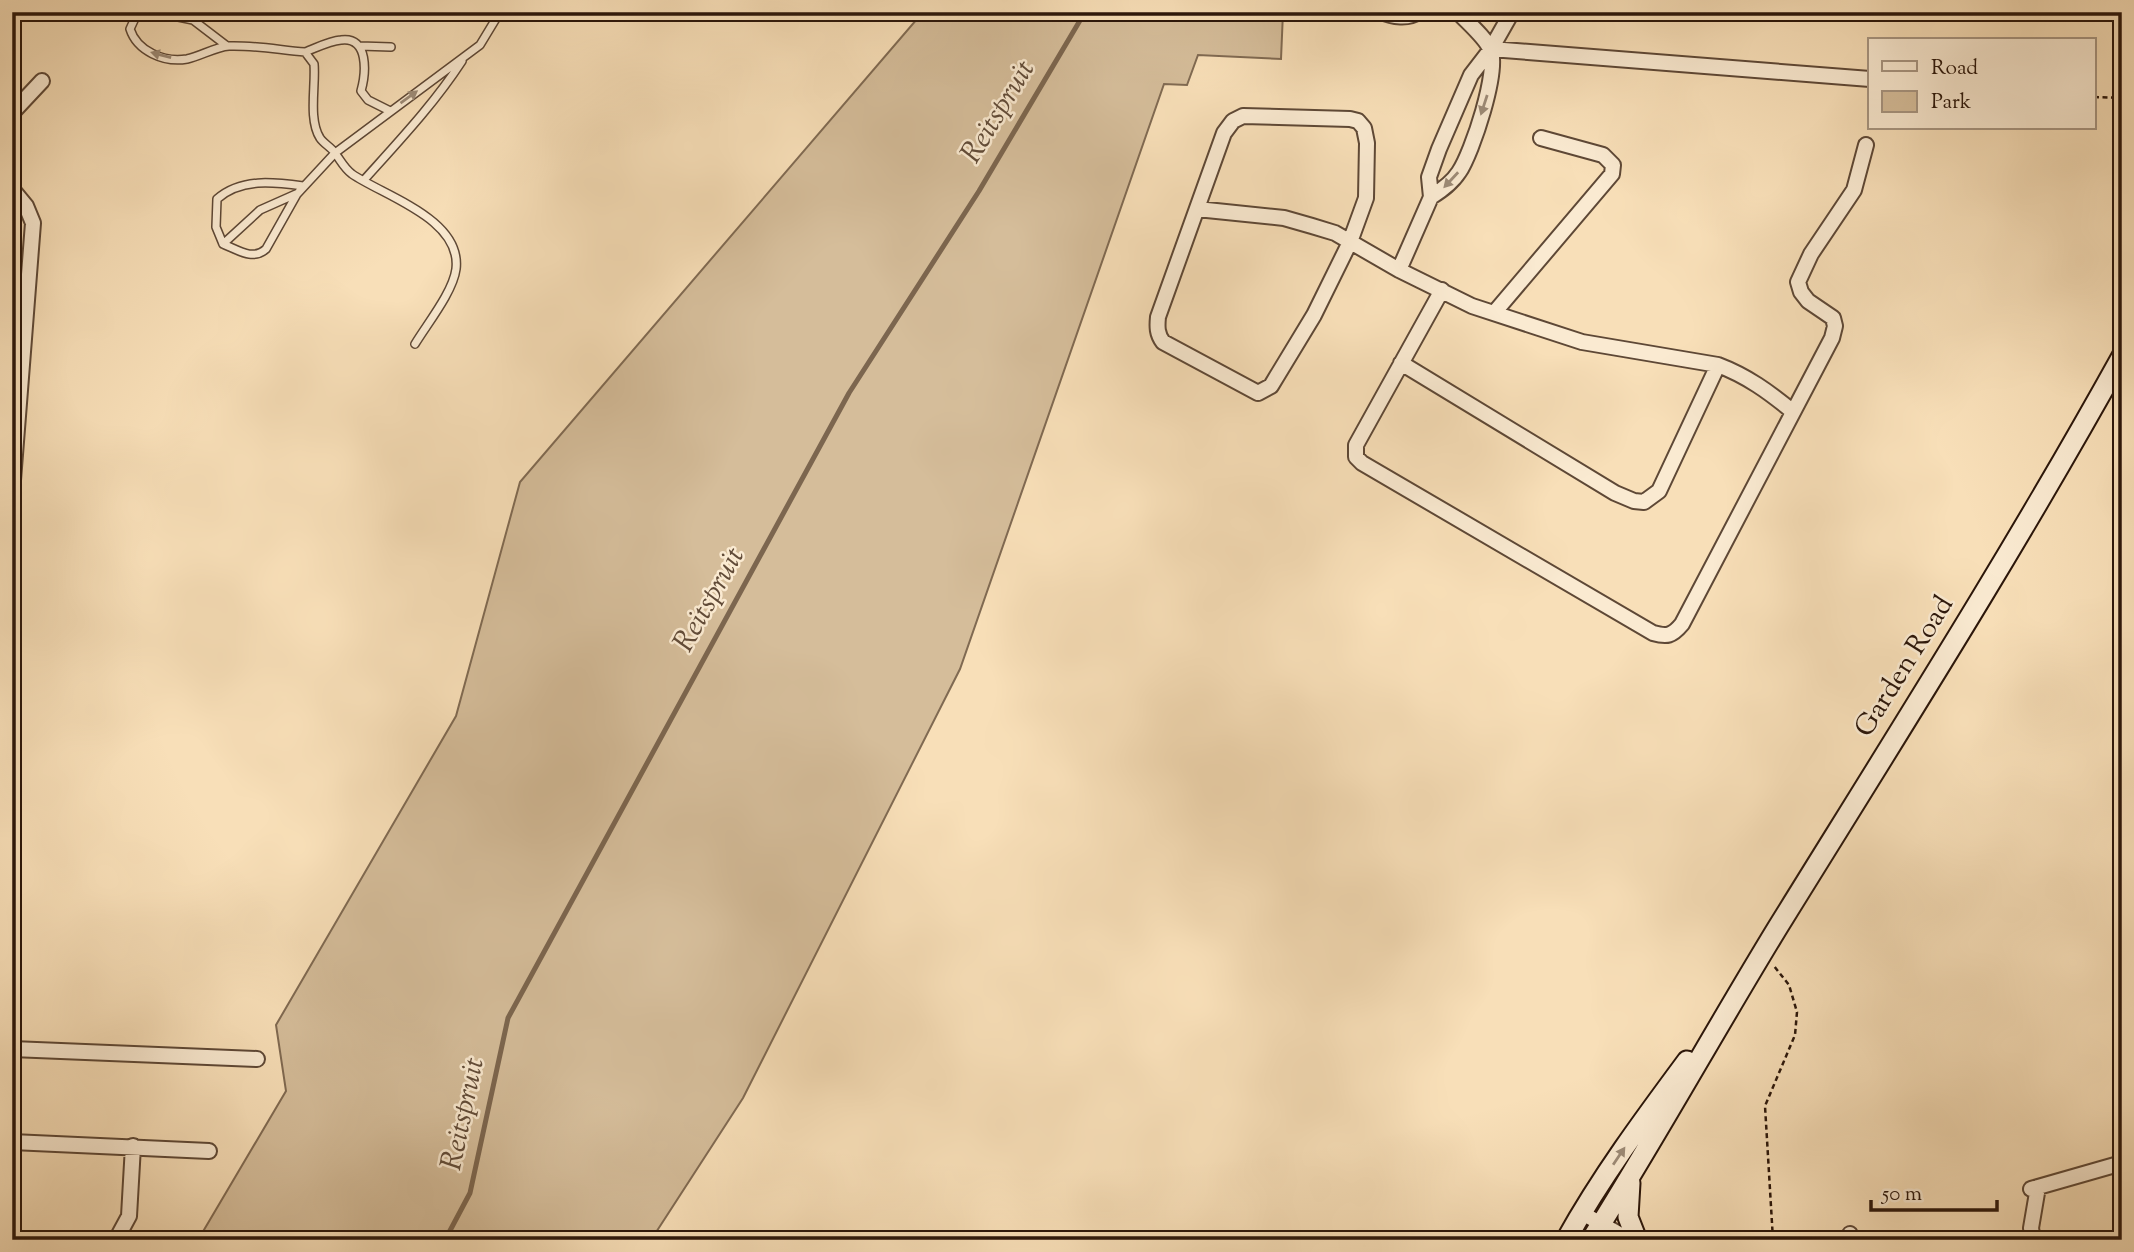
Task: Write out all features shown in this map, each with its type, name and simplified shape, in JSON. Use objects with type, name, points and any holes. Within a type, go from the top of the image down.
[{"type":"street","points":[[1382,12],[1400,17],[1416,15],[1418,12]]},
{"type":"street","points":[[1431,197],[1446,187],[1467,159],[1492,80],[1491,49],[1458,12]]},
{"type":"street","points":[[1399,270],[1431,197],[1429,177],[1471,75],[1491,49],[1513,12]]},
{"type":"street","points":[[1491,49],[1868,79]]},
{"type":"street","points":[[12,113],[43,81]]},
{"type":"street","points":[[1242,116],[1358,121],[1364,128],[1367,143],[1366,198],[1350,242],[1314,315],[1271,386],[1258,393],[1163,342],[1158,335],[1158,317],[1224,133],[1233,121],[1242,116]]},
{"type":"street","points":[[1494,313],[1612,174],[1612,165],[1603,155],[1541,138]]},
{"type":"street","points":[[1442,290],[1356,445],[1356,457],[1605,606],[1653,633],[1671,635],[1682,624],[1832,338],[1835,326],[1833,318],[1808,301],[1798,282],[1811,254],[1854,190],[1866,145]]},
{"type":"street","points":[[12,189],[26,206],[33,223],[12,493]]},
{"type":"street","points":[[1197,209],[1284,218],[1335,233],[1399,270],[1472,306],[1582,342],[1718,365],[1738,372],[1792,411]]},
{"type":"street","name":"Garden Road","points":[[1598,1234],[1731,1004],[2052,481],[2122,356]]},
{"type":"street","points":[[1401,363],[1615,493],[1644,502],[1659,491],[1718,365]]},
{"type":"street","name":"Garden Road","points":[[1574,1225],[1648,1112],[1731,1004]]},
{"type":"street","points":[[12,1049],[257,1059]]},
{"type":"street","points":[[12,1142],[209,1150]]},
{"type":"street","points":[[116,1240],[129,1216],[133,1146]]},
{"type":"street","points":[[2033,1240],[2031,1228],[2035,1188],[2122,1163]]},
{"type":"street","points":[[1632,1175],[1629,1217],[1637,1240]]},
{"type":"street","points":[[1574,1225],[1598,1234],[1630,1240]]},
{"type":"lane","points":[[227,46],[193,20],[153,12],[136,16],[130,29],[134,40],[145,50],[164,58],[184,60],[227,46],[305,52],[350,39],[360,46],[391,47]]},
{"type":"lane","points":[[303,186],[274,182],[239,185],[228,189],[217,199],[216,227],[223,244],[251,255],[260,255],[297,194],[335,153],[480,45],[498,15]]},
{"type":"lane","points":[[360,46],[364,57],[365,79],[361,90],[368,100],[390,111]]},
{"type":"lane","points":[[305,52],[314,64],[314,117],[319,137],[346,169],[422,213],[437,225],[449,240],[455,254],[456,269],[452,284],[415,344]]},
{"type":"lane","points":[[364,180],[426,111],[464,58]]},
{"type":"lane","points":[[223,244],[260,210],[297,194]]},
{"type":"path","points":[[2096,97],[2122,99]]},
{"type":"path","points":[[1762,954],[1785,978],[1797,1012],[1795,1035],[1765,1106],[1773,1240]]},
{"type":"green space","name":"Reitspruit","points":[[923,12],[1283,12],[1281,59],[1198,55],[1187,85],[1164,84],[960,669],[743,1098],[651,1240],[198,1240],[286,1091],[276,1025],[456,716],[520,482]]},
{"type":"waterway","name":"Reitspruit","points":[[445,1240],[470,1193],[508,1018],[849,393],[979,191],[1085,12]]}]
